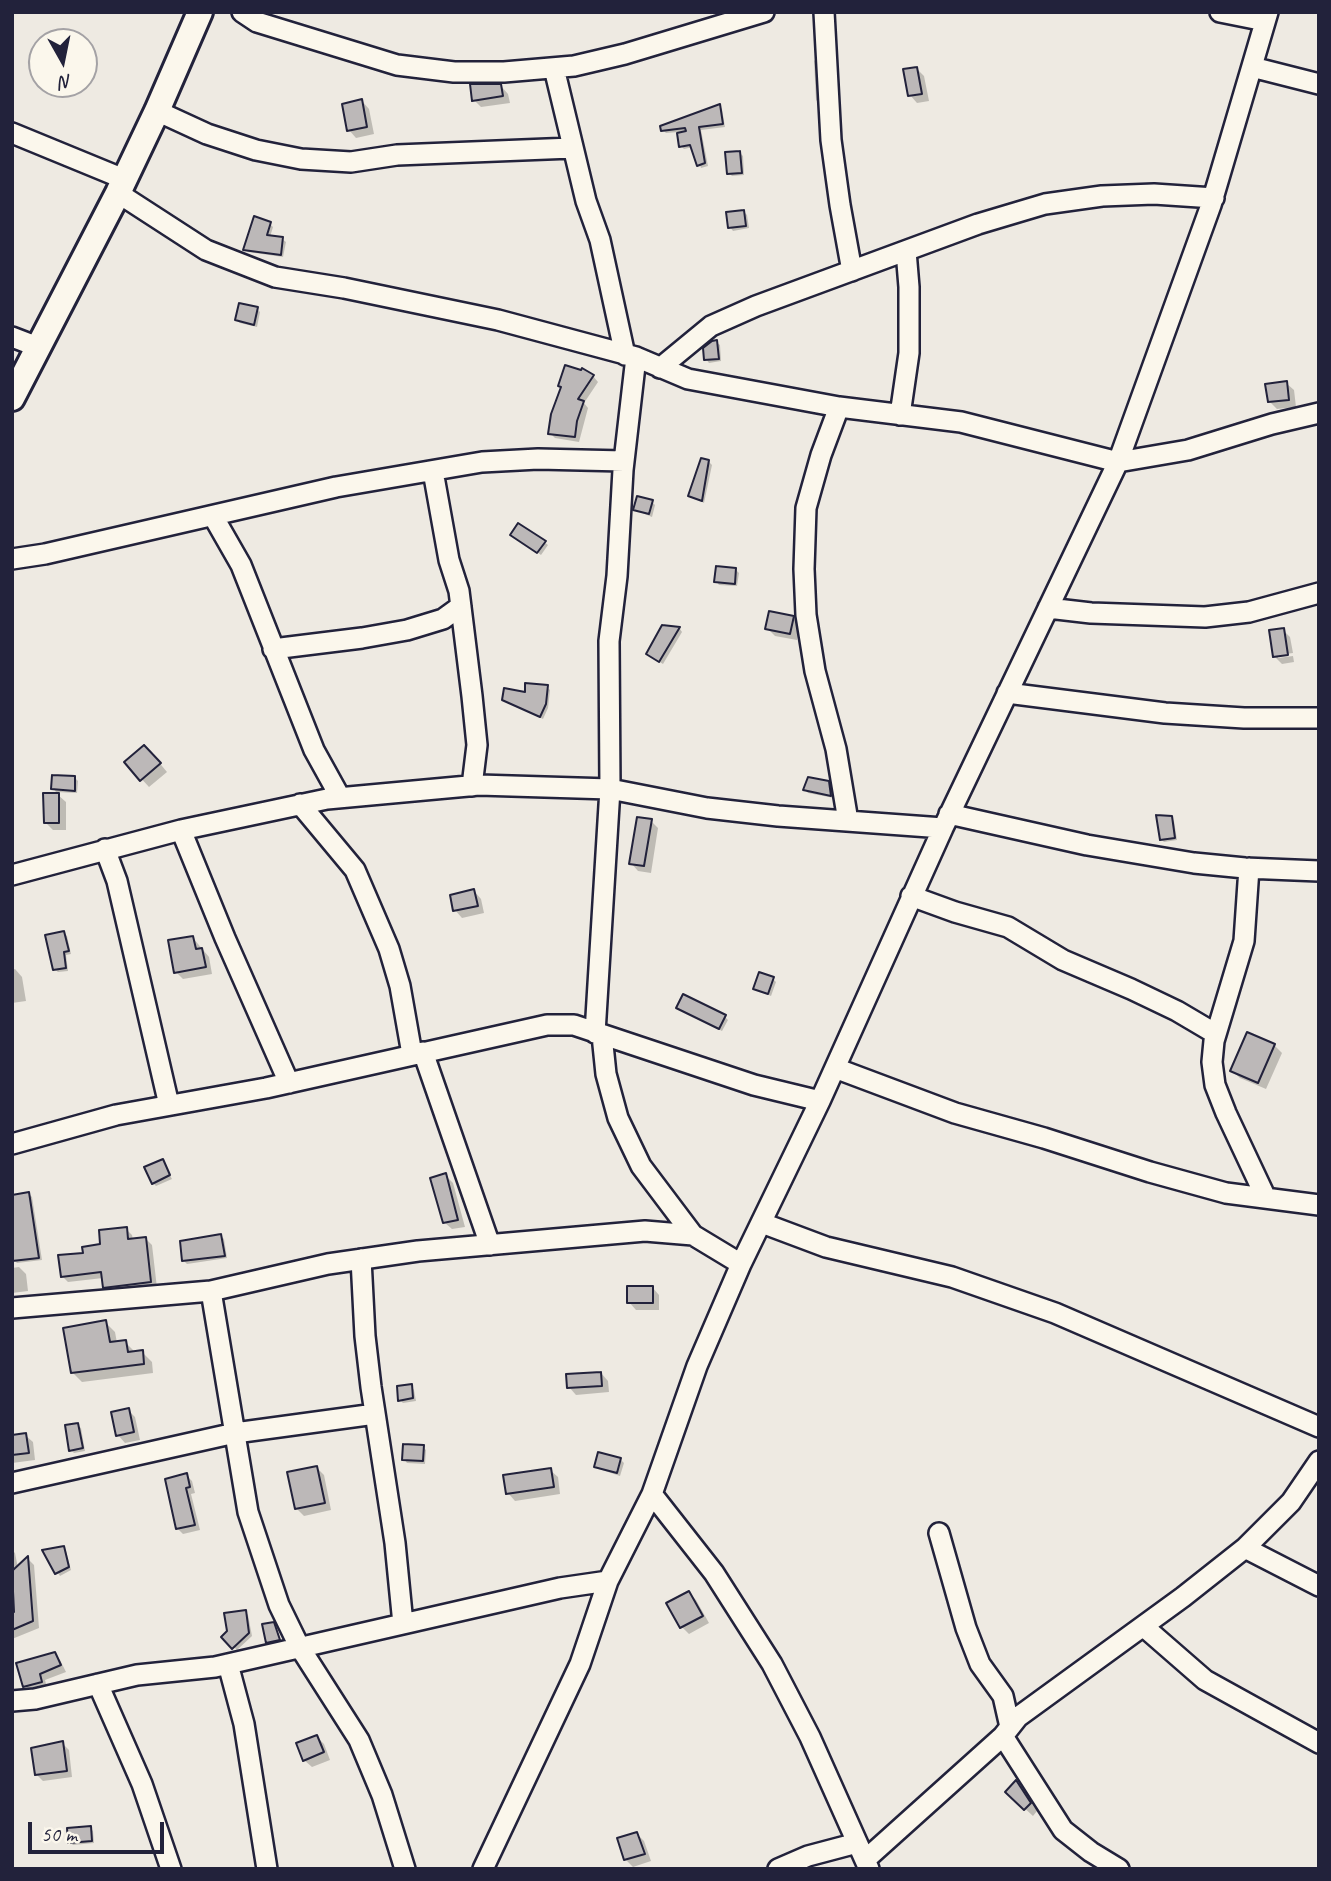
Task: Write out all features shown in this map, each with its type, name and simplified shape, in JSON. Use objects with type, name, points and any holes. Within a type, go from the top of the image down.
[{"type":"street","points":[[12,398],[121,186],[200,12]]},
{"type":"street","points":[[242,12],[257,22],[397,65],[454,72],[504,72],[575,66],[625,54],[763,12]]},
{"type":"street","points":[[824,12],[831,140],[852,271]]},
{"type":"street","points":[[483,1869],[576,1675],[608,1581],[652,1494],[697,1366],[741,1264],[820,1101],[946,821],[1118,462],[1213,198],[1266,17],[1220,12]]},
{"type":"street","points":[[1252,67],[1319,84]]},
{"type":"street","points":[[554,68],[572,148],[600,240],[630,356],[617,576],[609,641],[610,789],[599,1034],[618,1118],[641,1166],[693,1236],[741,1264]]},
{"type":"street","points":[[157,111],[207,134],[256,150],[301,159],[351,162],[397,155],[572,148]]},
{"type":"street","points":[[12,133],[121,186],[206,250],[275,277],[344,288],[498,320],[630,356],[688,379],[839,407],[961,422],[1118,462],[1188,450],[1272,424],[1319,413]]},
{"type":"street","points":[[660,368],[711,326],[978,224],[1045,204],[1102,196],[1154,194],[1213,198]]},
{"type":"street","points":[[900,415],[909,353],[906,251]]},
{"type":"street","points":[[12,337],[38,347]]},
{"type":"street","points":[[839,407],[821,455],[806,508],[804,569],[806,615],[815,671],[836,749],[848,821]]},
{"type":"street","points":[[12,559],[45,554],[336,487],[482,462],[624,461]]},
{"type":"street","points":[[433,471],[449,560],[461,606],[477,745],[472,786]]},
{"type":"street","points":[[214,516],[241,565],[314,750],[340,797]]},
{"type":"street","points":[[1048,608],[1091,613],[1205,617],[1249,612],[1319,593]]},
{"type":"street","points":[[273,649],[407,630],[443,618],[461,606]]},
{"type":"street","points":[[1007,693],[1165,713],[1244,719],[1319,718]]},
{"type":"street","points":[[12,875],[181,830],[300,804],[340,797],[472,786],[610,789],[707,808],[848,821],[946,821],[1194,863],[1249,869],[1319,871]]},
{"type":"street","points":[[300,804],[355,870],[393,962],[417,1053],[490,1245]]},
{"type":"street","points":[[181,830],[289,1083]]},
{"type":"street","points":[[105,849],[117,881],[169,1105]]},
{"type":"street","points":[[1249,869],[1244,941],[1216,1034],[1212,1062],[1215,1085],[1266,1198]]},
{"type":"street","points":[[911,896],[1008,927],[1063,960],[1177,1011],[1216,1034]]},
{"type":"street","points":[[12,1144],[116,1115],[289,1083],[547,1025],[574,1025],[754,1085],[820,1101]]},
{"type":"street","points":[[835,1068],[955,1113],[1150,1172],[1226,1193],[1319,1205]]},
{"type":"street","points":[[762,1223],[826,1247],[952,1277],[1055,1313],[1319,1427]]},
{"type":"street","points":[[12,1308],[211,1291],[328,1264],[418,1251],[645,1231],[693,1236]]},
{"type":"street","points":[[361,1259],[365,1336],[396,1543],[403,1624]]},
{"type":"street","points":[[211,1291],[247,1512],[279,1605],[299,1646],[359,1740],[382,1795],[405,1869]]},
{"type":"street","points":[[12,1483],[235,1433],[375,1414]]},
{"type":"street","points":[[778,1869],[808,1856],[864,1857],[1006,1732],[1018,1717],[1245,1549],[1290,1502],[1319,1461]]},
{"type":"street","points":[[652,1494],[714,1573],[772,1664],[810,1737],[864,1857]]},
{"type":"street","points":[[939,1533],[966,1628],[980,1664],[1003,1696],[1006,1732],[1063,1830],[1119,1869]]},
{"type":"street","points":[[1245,1549],[1319,1586]]},
{"type":"street","points":[[12,1701],[35,1699],[137,1675],[228,1664],[560,1588],[608,1581]]},
{"type":"street","points":[[1143,1626],[1206,1681],[1319,1743]]},
{"type":"street","points":[[228,1664],[244,1724],[267,1869]]},
{"type":"street","points":[[98,1684],[142,1784],[172,1869]]},
{"type":"building","points":[[917,67],[922,94],[908,96],[903,69]]},
{"type":"building","points":[[470,84],[501,84],[503,96],[472,101]]},
{"type":"building","points":[[362,99],[367,127],[347,131],[342,104]]},
{"type":"building","points":[[720,104],[723,124],[699,127],[705,163],[697,166],[690,145],[679,147],[677,133],[686,131],[685,128],[661,131],[660,126]]},
{"type":"building","points":[[740,151],[742,173],[727,174],[725,152]]},
{"type":"building","points":[[744,210],[746,226],[728,228],[726,212]]},
{"type":"building","points":[[254,216],[271,222],[267,235],[283,237],[281,255],[243,250]]},
{"type":"building","points":[[239,303],[258,307],[254,325],[235,320]]},
{"type":"building","points":[[717,340],[719,359],[704,360],[703,348]]},
{"type":"building","points":[[565,365],[581,370],[582,368],[594,375],[578,399],[584,401],[575,437],[548,434]]},
{"type":"building","points":[[1287,381],[1289,400],[1268,402],[1265,384]]},
{"type":"building","points":[[701,458],[709,460],[702,501],[688,496]]},
{"type":"building","points":[[637,496],[653,500],[649,514],[633,510]]},
{"type":"building","points":[[518,523],[546,541],[537,553],[510,535]]},
{"type":"building","points":[[716,566],[736,568],[735,584],[714,582]]},
{"type":"building","points":[[769,611],[794,616],[790,634],[765,629]]},
{"type":"building","points":[[662,625],[680,627],[659,662],[646,654]]},
{"type":"building","points":[[1284,628],[1288,655],[1273,657],[1269,630]]},
{"type":"building","points":[[525,683],[548,685],[546,704],[540,717],[502,700],[504,688],[525,692]]},
{"type":"building","points":[[144,745],[161,763],[140,781],[124,762]]},
{"type":"building","points":[[52,775],[75,776],[75,791],[51,789]]},
{"type":"building","points":[[808,777],[829,781],[831,796],[803,790]]},
{"type":"building","points":[[43,793],[59,793],[59,823],[44,823]]},
{"type":"building","points":[[1156,815],[1172,816],[1175,838],[1160,840]]},
{"type":"building","points":[[637,817],[652,819],[644,866],[629,864]]},
{"type":"building","points":[[474,889],[478,906],[453,911],[450,895]]},
{"type":"building","points":[[64,931],[69,951],[64,952],[66,968],[53,970],[45,935]]},
{"type":"building","points":[[193,936],[196,949],[202,948],[206,967],[174,973],[168,940]]},
{"type":"building","points":[[759,972],[774,977],[768,994],[753,989]]},
{"type":"building","points":[[683,994],[726,1015],[719,1029],[676,1008]]},
{"type":"building","points":[[1247,1032],[1275,1044],[1258,1083],[1230,1071]]},
{"type":"building","points":[[163,1159],[170,1175],[152,1184],[144,1167]]},
{"type":"building","points":[[446,1173],[458,1220],[443,1223],[430,1178]]},
{"type":"building","points":[[29,1192],[39,1258],[12,1261],[12,1195]]},
{"type":"building","points":[[127,1227],[128,1239],[146,1237],[151,1282],[103,1288],[101,1272],[61,1277],[58,1255],[83,1253],[82,1247],[100,1244],[99,1230]]},
{"type":"building","points":[[221,1234],[225,1256],[182,1261],[180,1241]]},
{"type":"building","points":[[627,1286],[653,1286],[653,1303],[627,1303]]},
{"type":"building","points":[[106,1320],[110,1342],[126,1340],[128,1352],[143,1350],[144,1364],[71,1373],[63,1328]]},
{"type":"building","points":[[601,1372],[602,1386],[567,1388],[566,1374]]},
{"type":"building","points":[[412,1384],[413,1398],[398,1401],[397,1386]]},
{"type":"building","points":[[129,1408],[134,1432],[116,1436],[111,1412]]},
{"type":"building","points":[[78,1423],[83,1448],[69,1451],[65,1425]]},
{"type":"building","points":[[26,1433],[29,1453],[12,1455],[12,1435]]},
{"type":"building","points":[[403,1444],[424,1445],[423,1461],[402,1460]]},
{"type":"building","points":[[598,1452],[621,1458],[617,1473],[594,1467]]},
{"type":"building","points":[[317,1466],[325,1503],[295,1509],[287,1472]]},
{"type":"building","points":[[551,1468],[554,1487],[506,1494],[503,1475]]},
{"type":"building","points":[[187,1473],[190,1487],[186,1488],[195,1525],[176,1529],[165,1479]]},
{"type":"building","points":[[64,1546],[69,1567],[55,1574],[42,1550]]},
{"type":"building","points":[[28,1556],[33,1621],[12,1630],[12,1571]]},
{"type":"building","points":[[689,1591],[703,1616],[680,1628],[666,1603]]},
{"type":"building","points":[[246,1610],[249,1633],[232,1649],[221,1637],[227,1631],[224,1613]]},
{"type":"building","points":[[274,1622],[280,1640],[266,1643],[262,1624]]},
{"type":"building","points":[[55,1652],[61,1665],[40,1674],[42,1682],[23,1687],[16,1663]]},
{"type":"building","points":[[317,1735],[324,1752],[303,1761],[296,1743]]},
{"type":"building","points":[[63,1741],[67,1771],[35,1775],[31,1748]]},
{"type":"building","points":[[1016,1780],[1031,1803],[1024,1810],[1005,1792]]},
{"type":"building","points":[[91,1826],[92,1841],[68,1843],[67,1828]]},
{"type":"building","points":[[637,1832],[645,1854],[624,1860],[617,1838]]}]
